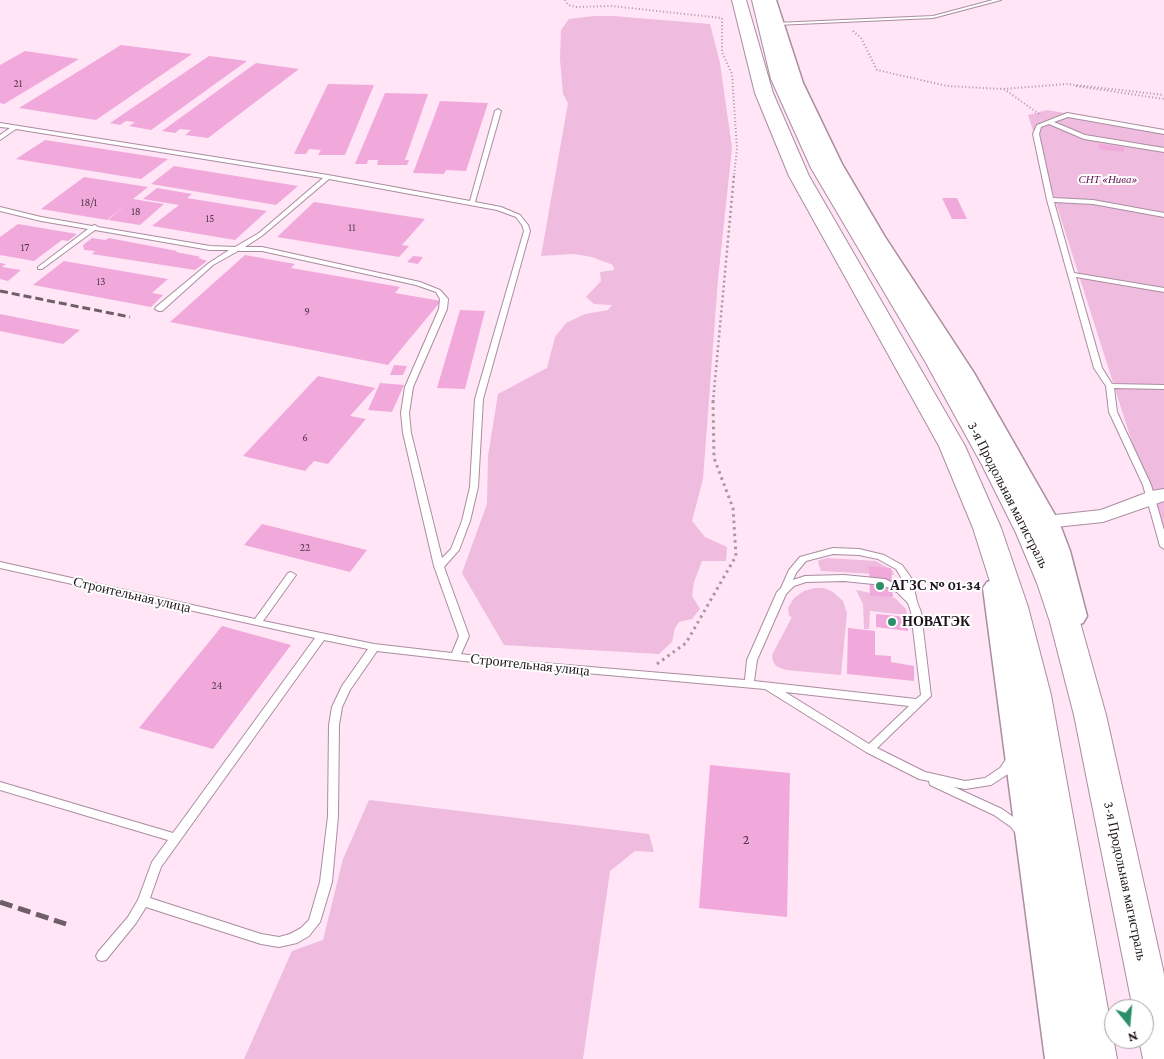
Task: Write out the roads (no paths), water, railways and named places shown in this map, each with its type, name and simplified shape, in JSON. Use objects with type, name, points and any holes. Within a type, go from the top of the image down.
[{"type":"highway","name":"3-я Продольная магистраль","points":[[739,0],[764,93],[799,176],[952,446],[987,528],[1012,607],[1035,694],[1097,1059]]},
{"type":"highway","name":"3-я Продольная магистраль","points":[[759,0],[779,79],[820,168],[938,363],[995,465],[1030,533],[1064,622],[1090,715],[1164,1059]]},
{"type":"street","points":[[769,0],[795,83],[833,164],[875,237],[963,373],[1046,522],[1057,551],[1080,645],[1090,715]]},
{"type":"street","points":[[1046,522],[1103,516],[1158,497]]},
{"type":"street","points":[[987,528],[1064,1059]]},
{"type":"lane","points":[[776,24],[933,17],[999,0]]},
{"type":"lane","points":[[472,203],[498,111]]},
{"type":"lane","points":[[1164,132],[1066,115],[1039,126],[1036,134],[1050,200],[1073,275],[1098,368],[1110,386],[1113,412],[1147,485],[1158,497],[1164,546]]},
{"type":"lane","points":[[1048,122],[1084,138],[1164,150]]},
{"type":"lane","points":[[0,125],[328,177],[509,210],[518,216],[525,224],[527,231],[479,399],[474,487],[461,540],[455,550],[439,566]]},
{"type":"lane","points":[[0,138],[16,127]]},
{"type":"lane","points":[[159,310],[211,264],[261,234],[328,177]]},
{"type":"lane","points":[[1050,200],[1093,202],[1164,215]]},
{"type":"lane","points":[[0,209],[210,248],[262,250],[418,283],[438,291],[444,299],[443,310],[409,387],[405,414],[407,433],[439,566],[464,636],[455,657]]},
{"type":"lane","points":[[40,268],[95,227]]},
{"type":"lane","points":[[1073,275],[1164,290]]},
{"type":"lane","points":[[1110,386],[1164,387]]},
{"type":"lane","points":[[749,685],[752,660],[792,572],[803,560],[833,551],[859,552],[882,557],[899,567],[907,579],[916,612],[922,648],[922,700],[870,749]]},
{"type":"lane","name":"Строительная улица","points":[[0,565],[257,623],[374,646],[455,657],[766,686],[870,749],[923,776],[965,785],[987,782],[1004,771],[1014,757],[1016,737]]},
{"type":"lane","points":[[257,623],[291,575]]},
{"type":"lane","points":[[782,592],[791,584],[806,579],[822,577],[868,579],[885,582],[900,590],[912,602]]},
{"type":"lane","points":[[102,956],[132,920],[143,901],[156,865],[322,637]]},
{"type":"lane","points":[[143,901],[262,939],[279,942],[293,939],[305,932],[314,922],[326,882],[334,816],[334,725],[338,707],[346,689],[374,646]]},
{"type":"lane","points":[[766,686],[922,700]]},
{"type":"lane","points":[[923,776],[998,812],[1015,824],[1033,847]]},
{"type":"lane","points":[[0,786],[176,838]]},
{"type":"railway","points":[[0,291],[130,317]]},
{"type":"railway","points":[[0,902],[66,924]]},
{"type":"place","name":"АГЗС № 01-34","points":[[880,586]]},
{"type":"place","name":"НОВАТЭК","points":[[892,622]]},
{"type":"park label","name":"СНТ «Нива»","points":[[1108,180]]}]
